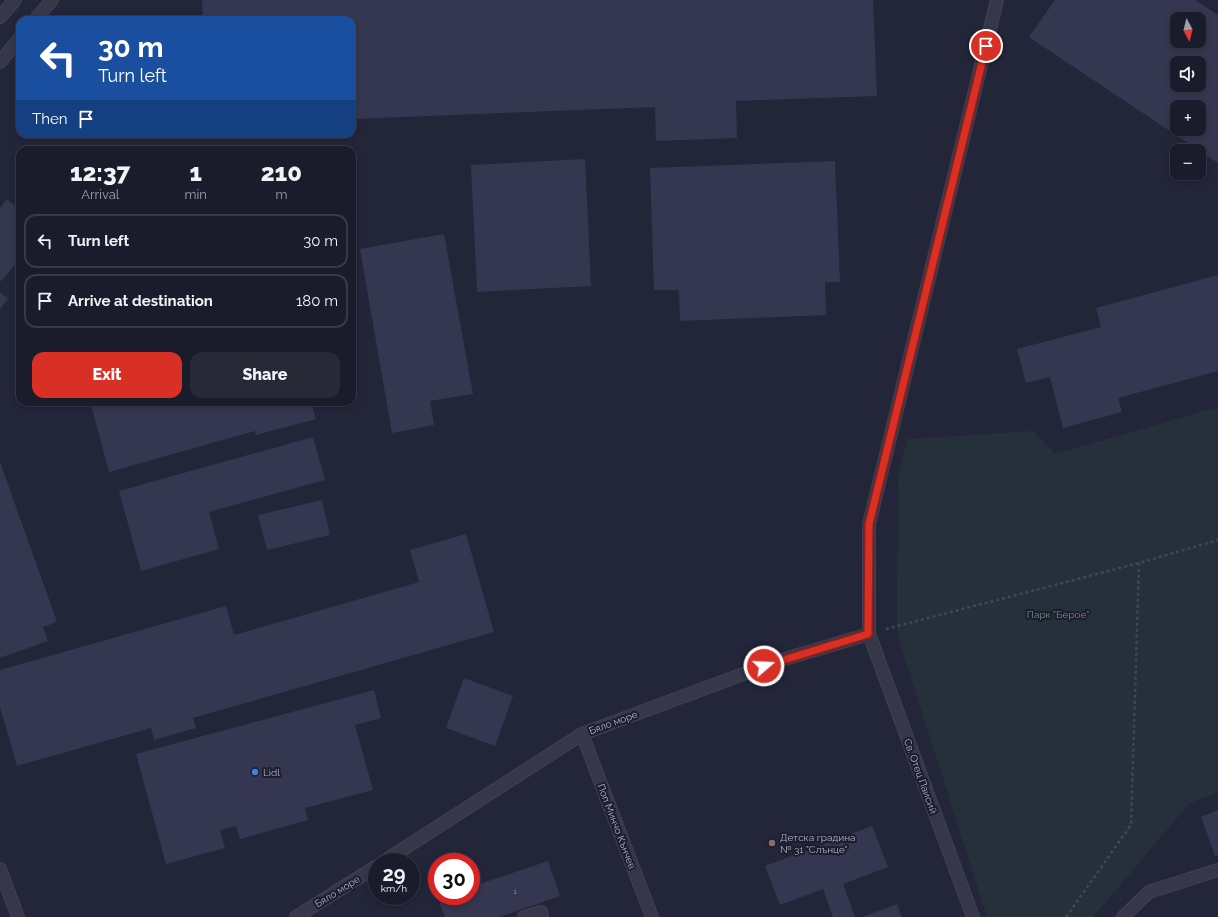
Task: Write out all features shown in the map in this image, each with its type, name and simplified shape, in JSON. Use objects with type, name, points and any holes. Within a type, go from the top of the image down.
[{"type":"street","points":[[0,17],[15,0]]},
{"type":"street","points":[[38,16],[52,0]]},
{"type":"street","points":[[868,634],[869,524],[997,0]]},
{"type":"street","points":[[0,62],[16,43]]},
{"type":"street","name":"Бяло море","points":[[397,853],[582,734],[778,661],[868,634]]},
{"type":"street","name":"Св. Отец Паисий","points":[[868,634],[973,917]]},
{"type":"street","name":"Поп Минчо Кънчев","points":[[582,734],[652,917]]},
{"type":"street","points":[[0,869],[18,917]]},
{"type":"street","points":[[1123,917],[1149,892],[1218,870]]},
{"type":"street","name":"Бяло море","points":[[296,917],[368,872]]},
{"type":"street","points":[[524,917],[541,912],[542,917]]},
{"type":"path","points":[[868,634],[1139,563],[1218,540]]},
{"type":"path","points":[[1066,917],[1131,825],[1139,563]]},
{"type":"green space","name":"Парк \"Берое\"","points":[[1218,407],[1218,792],[1190,803],[1093,917],[987,917],[897,634],[898,477],[907,439],[1032,431],[1055,454]]},
{"type":"building","points":[[202,0],[873,0],[877,96],[736,101],[737,138],[656,141],[655,107],[356,119],[356,16],[203,16]]},
{"type":"building","points":[[1055,0],[1195,0],[1218,15],[1218,163],[1206,155],[1206,144],[1190,144],[1178,136],[1206,136],[1206,100],[1170,100],[1170,131],[1029,37]]},
{"type":"building","points":[[585,159],[591,286],[477,292],[471,165]]},
{"type":"building","points":[[835,161],[840,282],[825,282],[826,315],[680,321],[679,290],[654,290],[650,168]]},
{"type":"building","points":[[7,199],[16,207],[16,264],[0,282],[0,208]]},
{"type":"building","points":[[444,234],[473,394],[430,401],[434,425],[392,433],[360,249]]},
{"type":"building","points":[[1218,275],[1218,371],[1118,398],[1122,412],[1063,428],[1050,377],[1026,383],[1017,349],[1101,327],[1096,308]]},
{"type":"building","points":[[0,292],[8,299],[0,309]]},
{"type":"building","points":[[91,406],[312,406],[316,419],[256,435],[255,431],[109,472]]},
{"type":"building","points":[[313,437],[325,480],[209,512],[219,549],[141,571],[119,491]]},
{"type":"building","points":[[0,462],[57,622],[43,627],[48,641],[0,658]]},
{"type":"building","points":[[322,500],[330,535],[267,550],[258,515]]},
{"type":"building","points":[[466,534],[494,632],[193,718],[196,728],[154,740],[151,728],[17,766],[0,707],[0,670],[226,606],[234,635],[419,582],[410,550]]},
{"type":"building","points":[[464,678],[513,696],[495,746],[446,728]]},
{"type":"building","name":"Lidl","points":[[374,690],[381,718],[355,725],[373,790],[305,808],[308,820],[240,839],[236,826],[220,830],[225,848],[166,864],[136,754]]},
{"type":"building","points":[[1218,810],[1218,855],[1215,856],[1201,817]]},
{"type":"building","points":[[872,826],[888,867],[843,884],[855,917],[833,917],[823,889],[780,905],[765,866]]},
{"type":"building","points":[[548,861],[560,896],[499,917],[445,917],[441,905],[480,905],[480,884]]},
{"type":"building","points":[[897,904],[902,917],[862,917]]},
{"type":"place","name":"Lidl","points":[[255,772]]},
{"type":"place","name":"Детска градина № 31 \"Слънце\"","points":[[772,843]]},
{"type":"route","points":[[764,666],[868,634],[869,524],[986,46]]}]
